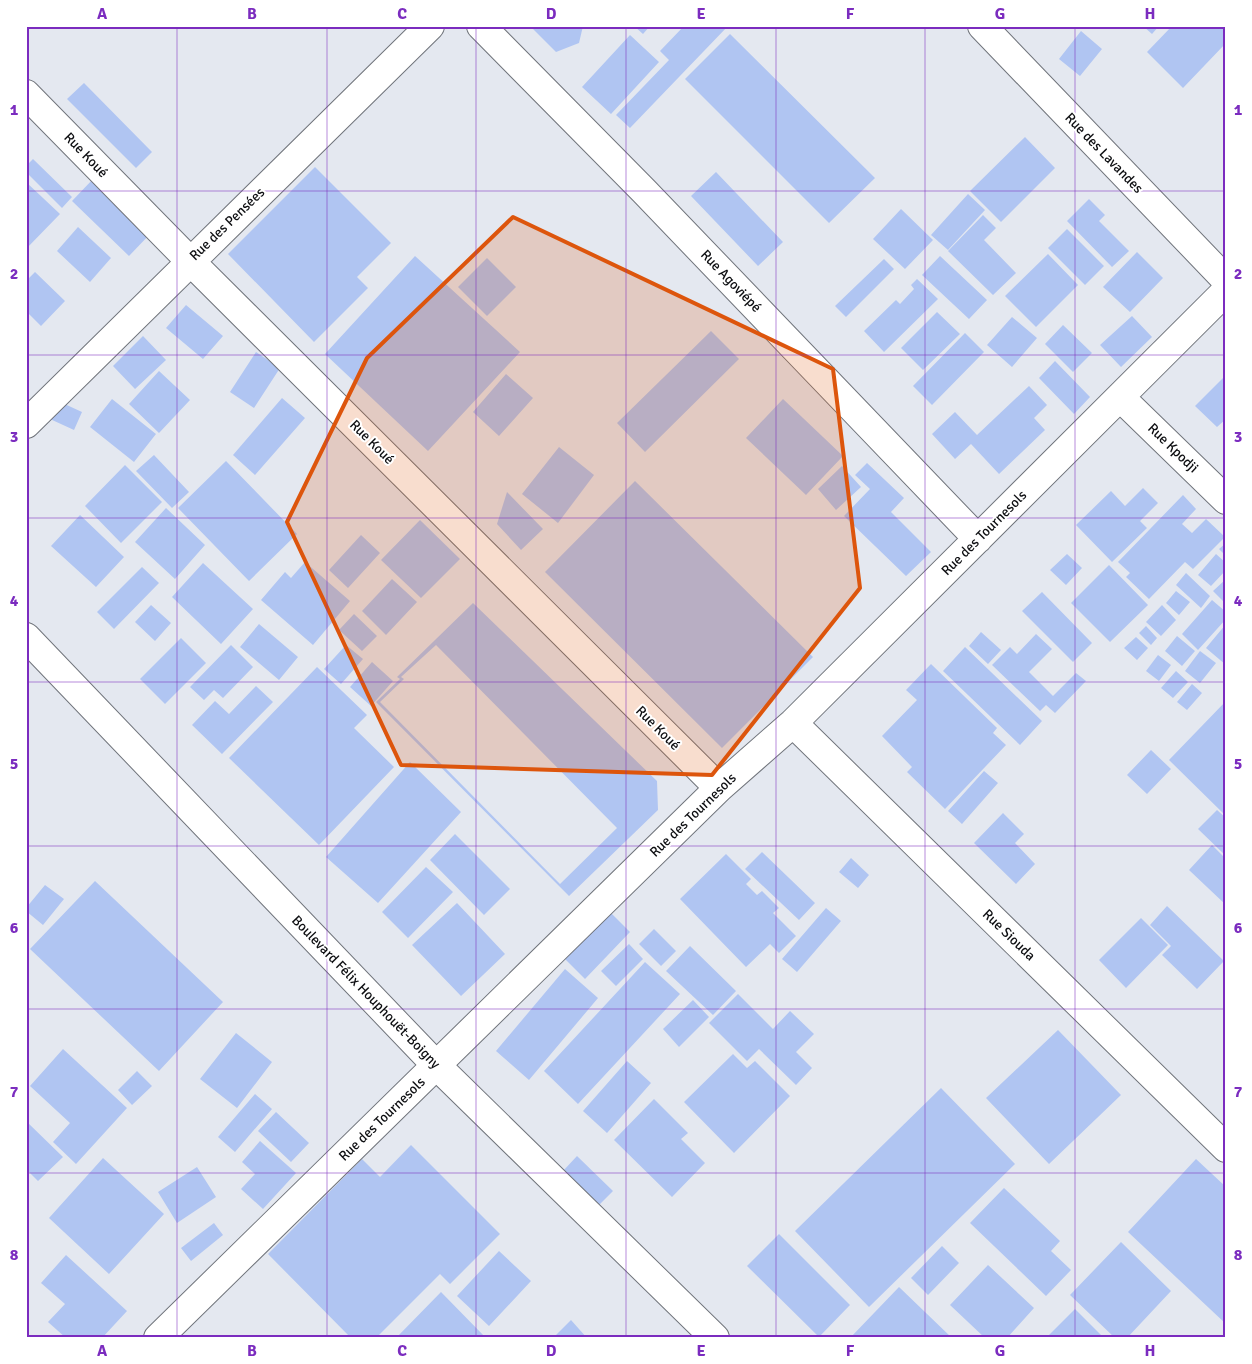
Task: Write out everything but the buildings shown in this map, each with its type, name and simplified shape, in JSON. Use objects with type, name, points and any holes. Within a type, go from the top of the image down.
[{"type":"street","name":"Rue des Pensées","points":[[26,424],[430,26]]},
{"type":"street","name":"Rue Agoviépé","points":[[480,26],[651,198],[978,539]]},
{"type":"street","name":"Rue des Lavandes","points":[[982,26],[1226,280]]},
{"type":"street","name":"Rue Koué","points":[[26,94],[190,261],[719,788]]},
{"type":"street","name":"Rue des Tournesols","points":[[158,1338],[719,788],[792,723],[1226,291]]},
{"type":"street","name":"Rue Kpodji","points":[[1120,396],[1226,500]]},
{"type":"street","name":"Boulevard Félix Houphouët-Boigny","points":[[26,637],[437,1066],[715,1338]]},
{"type":"street","name":"Rue Siouda","points":[[792,723],[1226,1148]]},
{"type":"highlighted area","points":[[513,217],[833,369],[860,588],[712,775],[401,765],[287,522],[367,358]]}]
